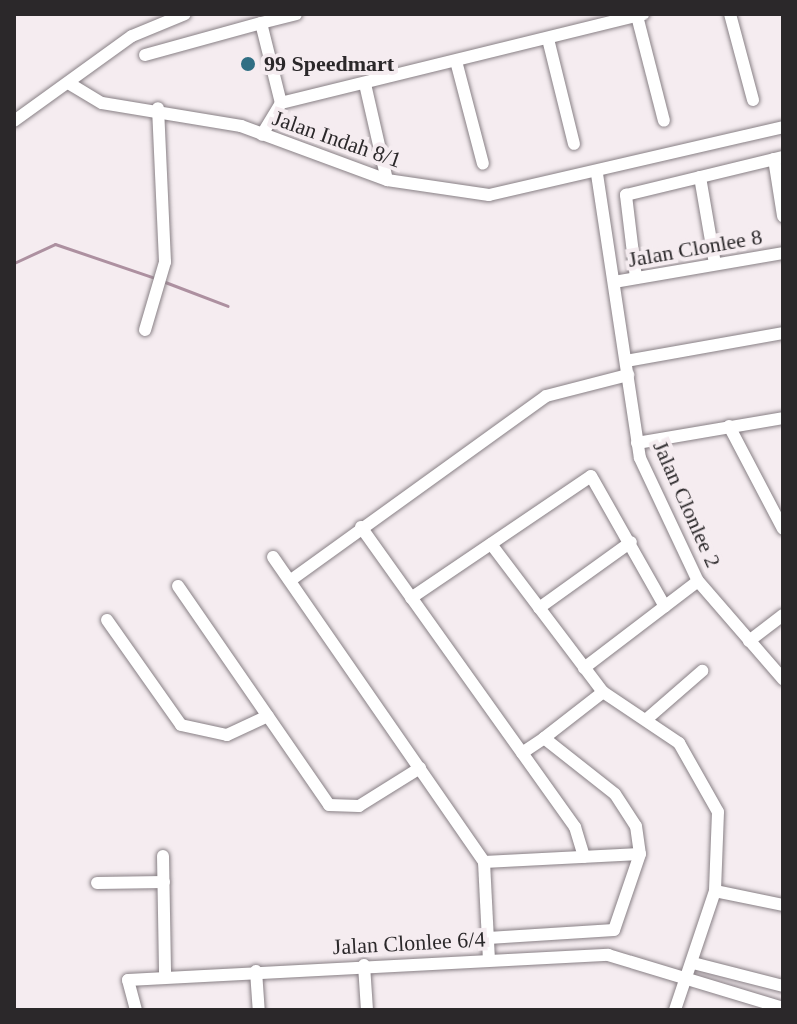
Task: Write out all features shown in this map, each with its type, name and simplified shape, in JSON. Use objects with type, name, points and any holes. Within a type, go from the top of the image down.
[{"type":"street","points":[[14,121],[70,84],[132,36],[185,14]]},
{"type":"street","points":[[145,55],[244,20],[261,23],[296,14]]},
{"type":"street","points":[[730,14],[753,100]]},
{"type":"street","points":[[281,103],[640,15],[664,121]]},
{"type":"street","points":[[261,23],[281,103],[262,135]]},
{"type":"street","points":[[548,39],[574,144]]},
{"type":"street","points":[[456,61],[483,164]]},
{"type":"street","name":"Jalan Indah 8/1","points":[[70,84],[102,103],[158,108],[262,135],[387,180],[489,195],[597,174],[783,127]]},
{"type":"street","points":[[365,84],[387,180]]},
{"type":"street","points":[[145,330],[162,274],[158,108]]},
{"type":"street","points":[[636,278],[626,195],[779,158],[783,216]]},
{"type":"street","name":"Jalan Clonlee 2","points":[[597,174],[637,443],[698,581],[783,679]]},
{"type":"street","points":[[700,177],[715,264]]},
{"type":"street","name":"Jalan Clonlee 8","points":[[614,282],[783,253]]},
{"type":"street","points":[[626,361],[783,333]]},
{"type":"street","points":[[291,580],[546,396],[628,375]]},
{"type":"street","points":[[637,443],[783,418]]},
{"type":"street","points":[[729,426],[768,507],[783,529]]},
{"type":"street","points":[[411,598],[591,476],[665,607]]},
{"type":"street","points":[[768,507],[783,504]]},
{"type":"street","points":[[361,527],[575,827],[584,857]]},
{"type":"street","points":[[539,608],[631,542]]},
{"type":"street","points":[[491,544],[603,692],[648,718],[679,743],[718,812],[715,891],[687,982],[675,1010]]},
{"type":"street","points":[[273,557],[484,862],[489,960]]},
{"type":"street","points":[[584,668],[698,581]]},
{"type":"street","points":[[178,586],[268,716],[341,811],[420,768]]},
{"type":"street","points":[[749,641],[783,615]]},
{"type":"street","points":[[107,620],[181,725],[227,735],[268,716]]},
{"type":"street","points":[[648,718],[702,671]]},
{"type":"street","points":[[522,753],[603,692]]},
{"type":"street","points":[[488,938],[614,930],[640,854],[628,807],[544,738]]},
{"type":"street","points":[[484,862],[640,854]]},
{"type":"street","points":[[163,856],[165,976]]},
{"type":"street","points":[[97,883],[164,882]]},
{"type":"street","points":[[715,891],[783,905]]},
{"type":"street","name":"Jalan Clonlee 6/4","points":[[136,1010],[128,980],[364,965],[608,955],[780,1009]]},
{"type":"street","points":[[693,963],[783,986]]},
{"type":"street","points":[[364,965],[367,1010]]},
{"type":"street","points":[[256,971],[259,1010]]},
{"type":"waterway","points":[[14,263],[55,244],[158,279]]},
{"type":"waterway","points":[[165,282],[228,306]]},
{"type":"place","name":"99 Speedmart","points":[[248,64]]}]
